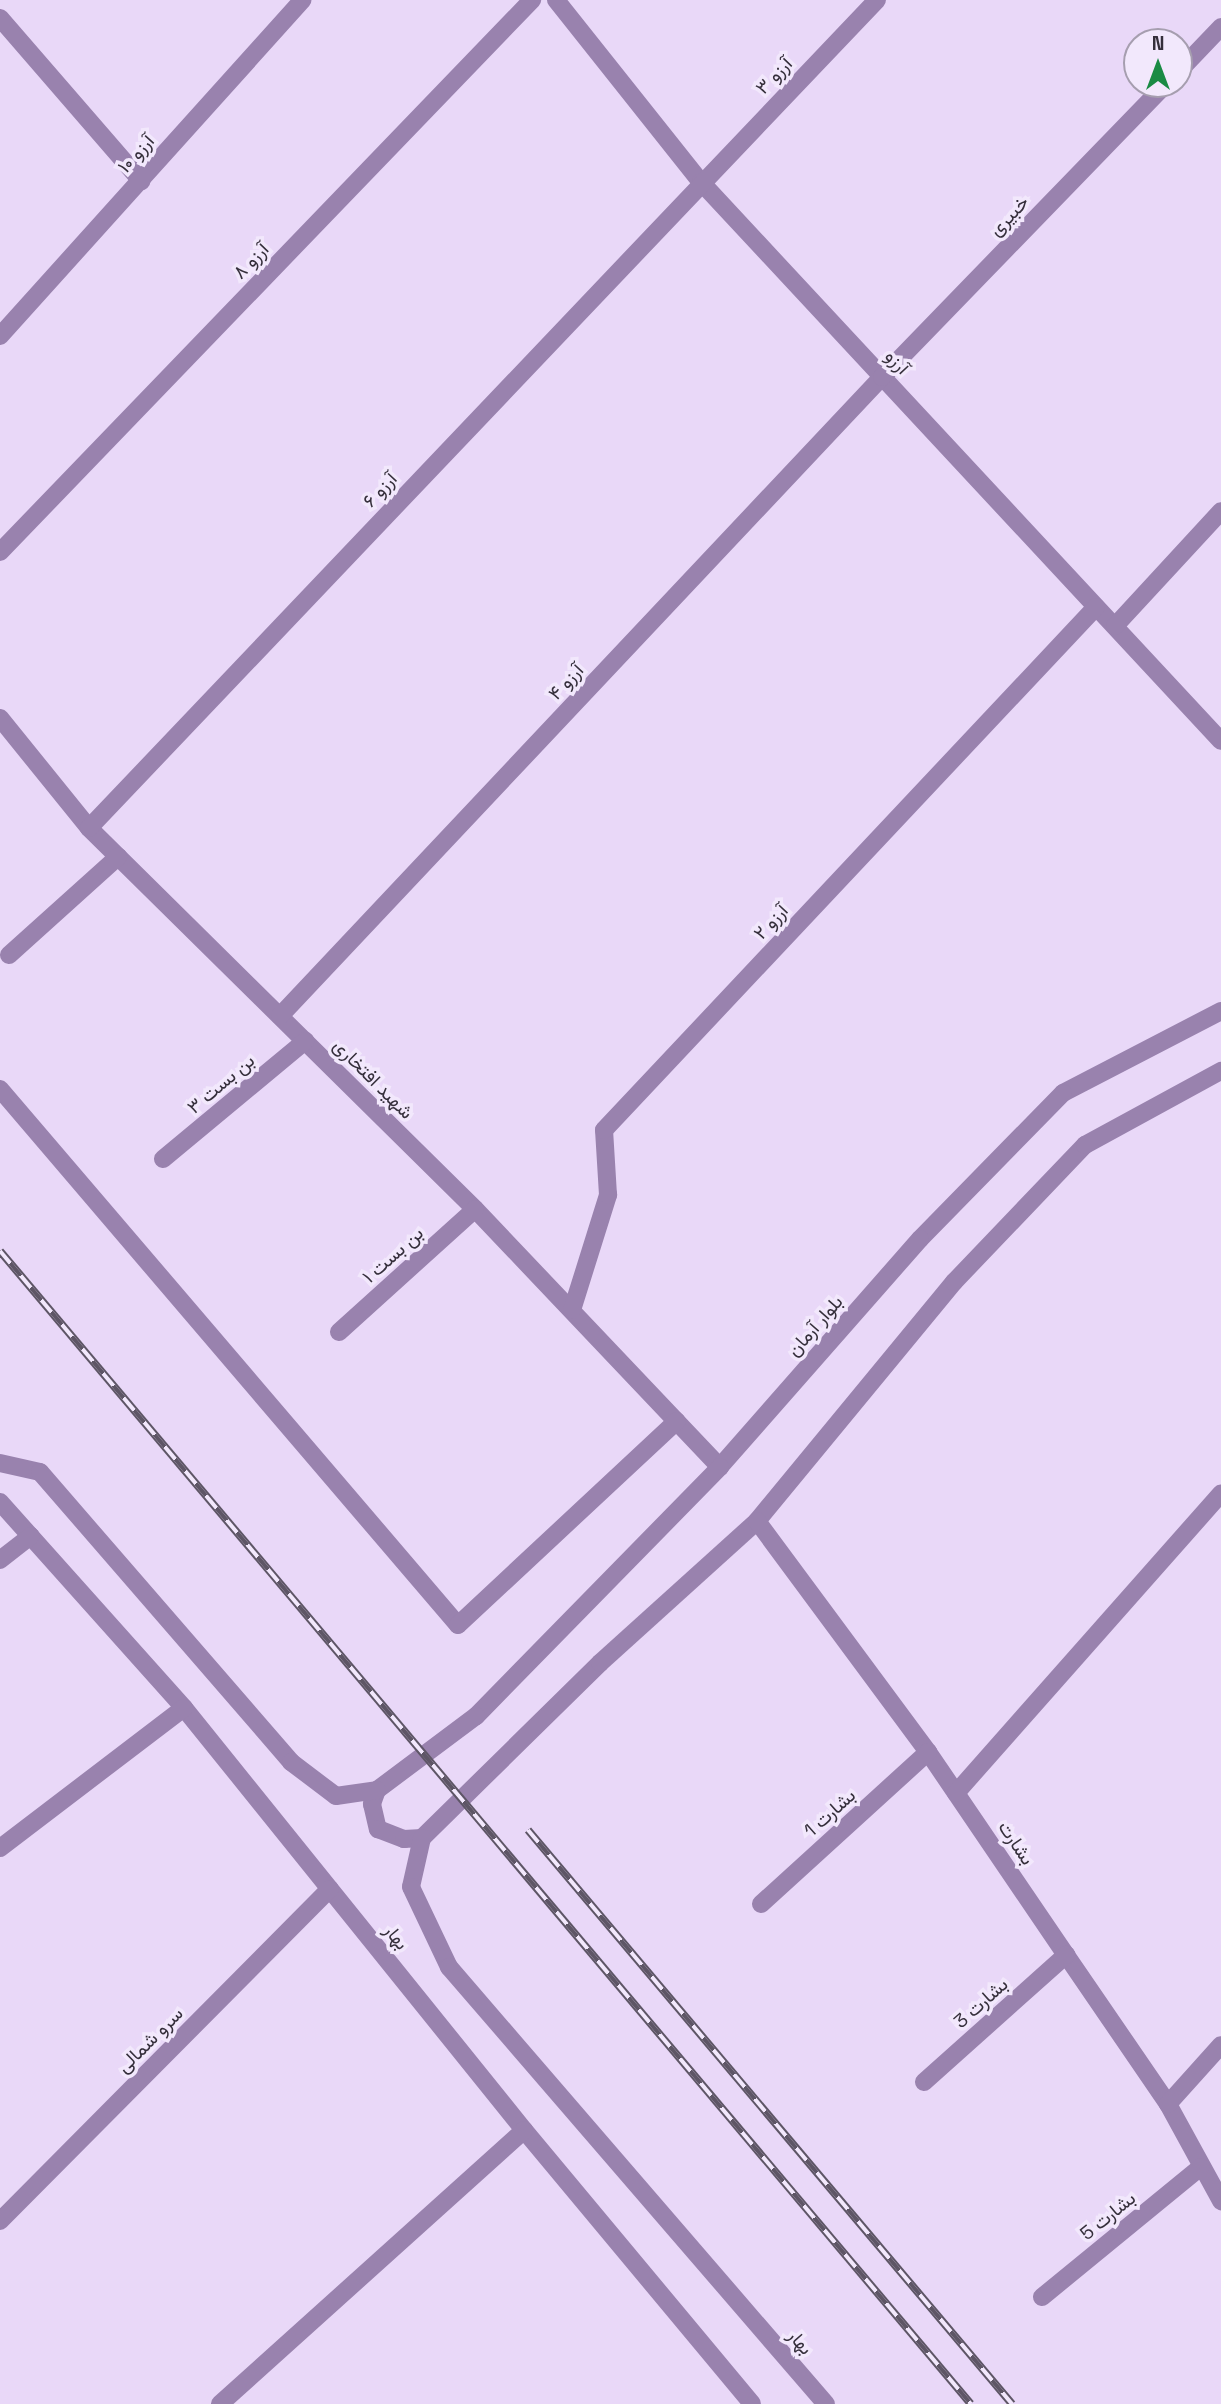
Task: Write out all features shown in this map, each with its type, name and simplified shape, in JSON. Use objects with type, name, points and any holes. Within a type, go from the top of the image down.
[{"type":"street","name":"آرزو ۱۰","points":[[0,336],[303,0]]},
{"type":"street","name":"آرزو ۸","points":[[0,552],[531,0]]},
{"type":"street","name":"آرزو","points":[[556,0],[701,182],[1221,741]]},
{"type":"street","name":"آرزو ۳","points":[[701,182],[877,0]]},
{"type":"street","points":[[0,18],[141,181]]},
{"type":"street","points":[[1193,56],[1221,27]]},
{"type":"street","name":"خبیری","points":[[882,377],[1152,98]]},
{"type":"street","name":"آرزو ۶","points":[[89,828],[701,182]]},
{"type":"street","name":"آرزو ۴","points":[[280,1016],[882,377]]},
{"type":"street","points":[[1115,626],[1221,511]]},
{"type":"street","name":"آرزو ۲","points":[[572,1310],[608,1195],[604,1130],[1096,607]]},
{"type":"street","name":"شهید افتخاری","points":[[0,718],[89,828],[475,1209],[720,1467]]},
{"type":"street","points":[[9,955],[118,857]]},
{"type":"street","name":"بلوار آرمان","points":[[377,1790],[476,1716],[720,1467],[920,1239],[1063,1093],[1221,1011]]},
{"type":"street","name":"بن بست ۳","points":[[163,1159],[305,1041]]},
{"type":"street","points":[[0,1463],[40,1472],[290,1762],[336,1796],[377,1790],[372,1804],[378,1829],[404,1839],[422,1838],[528,1734],[757,1521],[954,1282],[1085,1145],[1221,1071]]},
{"type":"street","points":[[0,1089],[458,1625],[677,1421]]},
{"type":"street","name":"بن بست ۱","points":[[339,1332],[475,1209]]},
{"type":"street","points":[[956,1793],[1221,1493]]},
{"type":"street","name":"بهار","points":[[0,1502],[184,1708],[524,2130],[752,2404]]},
{"type":"street","name":"بشارت","points":[[757,1521],[956,1793],[1168,2104],[1221,2201]]},
{"type":"street","points":[[0,1560],[31,1536]]},
{"type":"street","points":[[0,1848],[184,1708]]},
{"type":"street","name":"بشارت 1","points":[[761,1904],[928,1752]]},
{"type":"street","name":"بهار","points":[[422,1838],[411,1887],[449,1967],[826,2404]]},
{"type":"street","name":"سرو شمالی","points":[[2,2213],[330,1889]]},
{"type":"street","name":"بشارت 3","points":[[924,2082],[1066,1955]]},
{"type":"street","points":[[1168,2104],[1221,2045]]},
{"type":"street","points":[[220,2404],[524,2130]]},
{"type":"street","name":"بشارت 5","points":[[1042,2297],[1201,2167]]},
{"type":"railway","points":[[0,1251],[971,2404]]},
{"type":"railway","points":[[528,1830],[1012,2404]]}]
